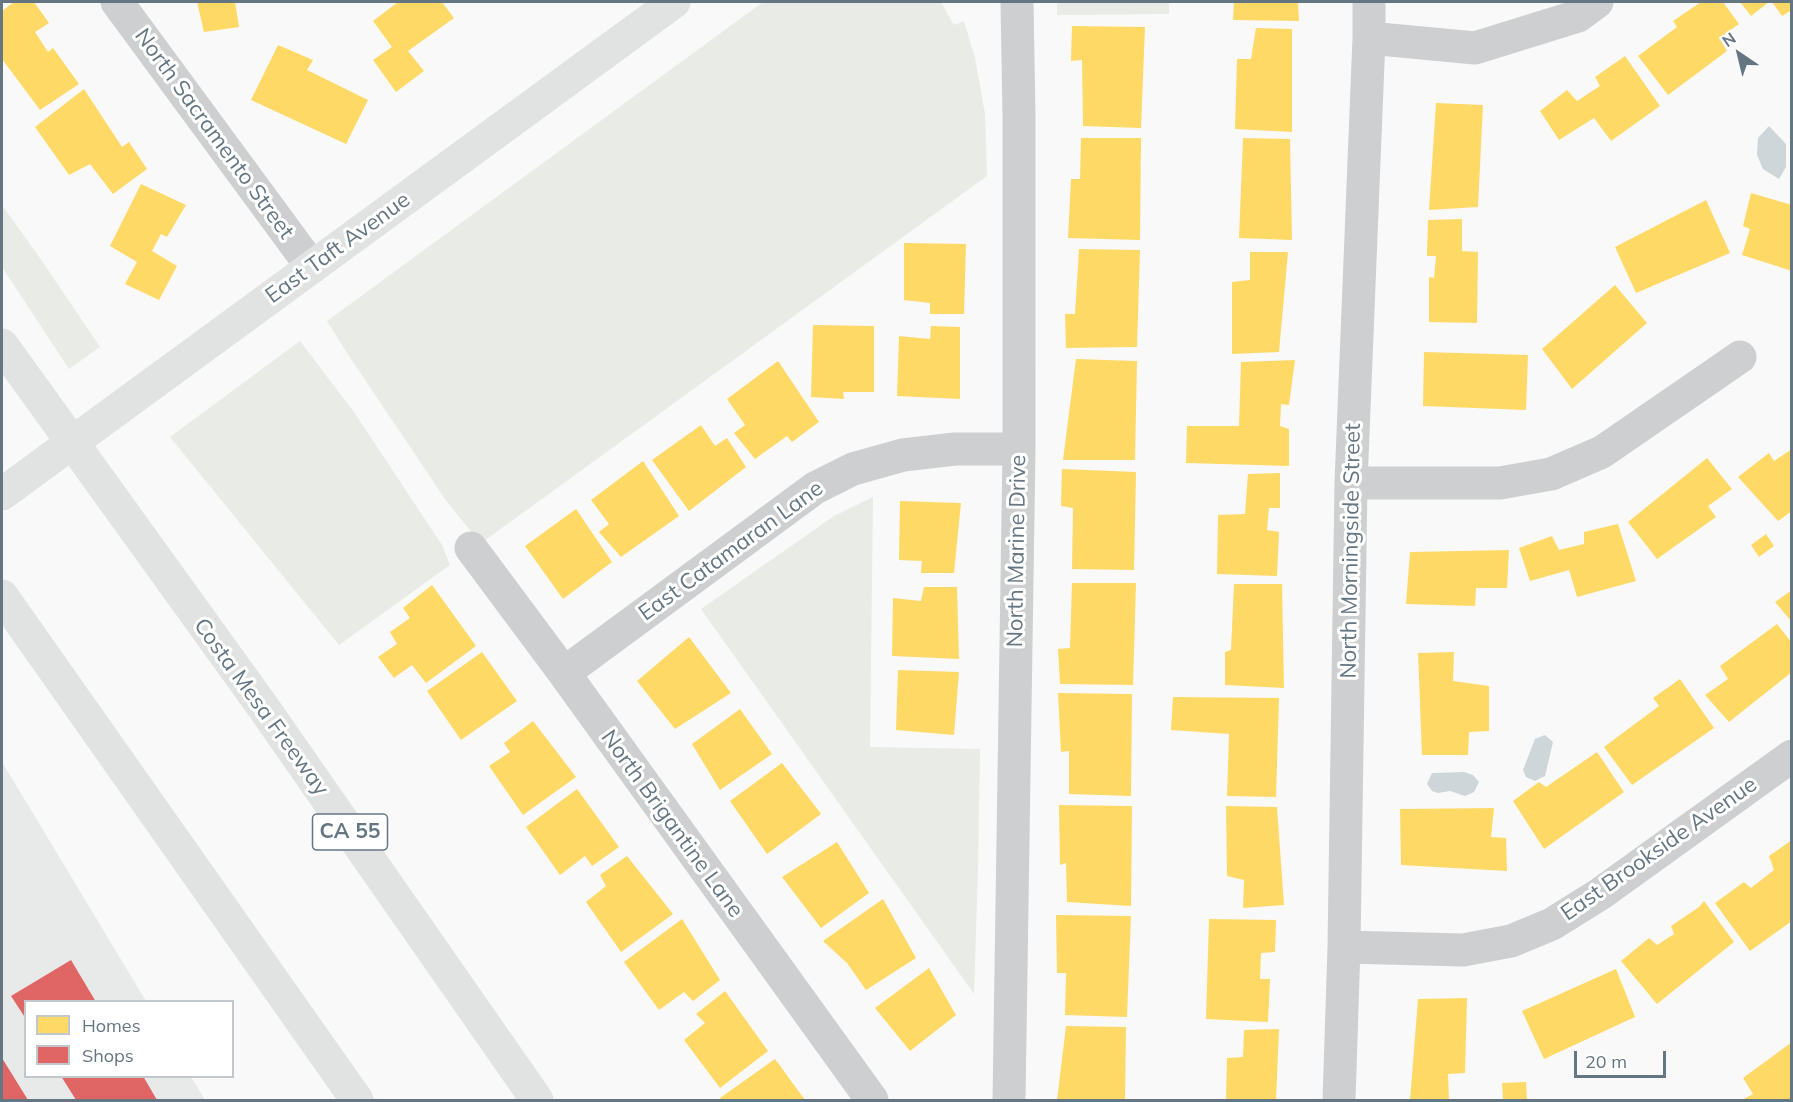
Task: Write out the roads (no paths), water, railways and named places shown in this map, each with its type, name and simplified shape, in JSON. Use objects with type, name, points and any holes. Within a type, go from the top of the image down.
[{"type":"main road","name":"East Taft Avenue","points":[[2,494],[674,2]]},
{"type":"main road","name":"Costa Mesa Freeway","points":[[2,345],[263,707],[537,1101]]},
{"type":"main road","points":[[2,596],[357,1101]]},
{"type":"main road","points":[[477,1014],[550,1101]]},
{"type":"street","name":"North Sacramento Street","points":[[117,2],[312,267]]},
{"type":"street","name":"North Marine Drive","points":[[1009,1101],[1019,449],[1017,2]]},
{"type":"street","name":"North Morningside Street","points":[[1339,1101],[1344,947],[1351,483],[1370,38],[1369,2]]},
{"type":"street","points":[[1370,38],[1475,48],[1578,16],[1598,2]]},
{"type":"street","points":[[1351,483],[1500,483],[1551,474],[1602,452],[1740,357]]},
{"type":"street","name":"East Catamaran Lane","points":[[564,673],[815,488],[853,469],[903,455],[955,449],[1019,449]]},
{"type":"street","name":"North Brigantine Lane","points":[[471,548],[564,673],[872,1101]]},
{"type":"street","name":"East Brookside Avenue","points":[[1344,947],[1463,950],[1511,941],[1552,924],[1600,894],[1791,756]]}]
